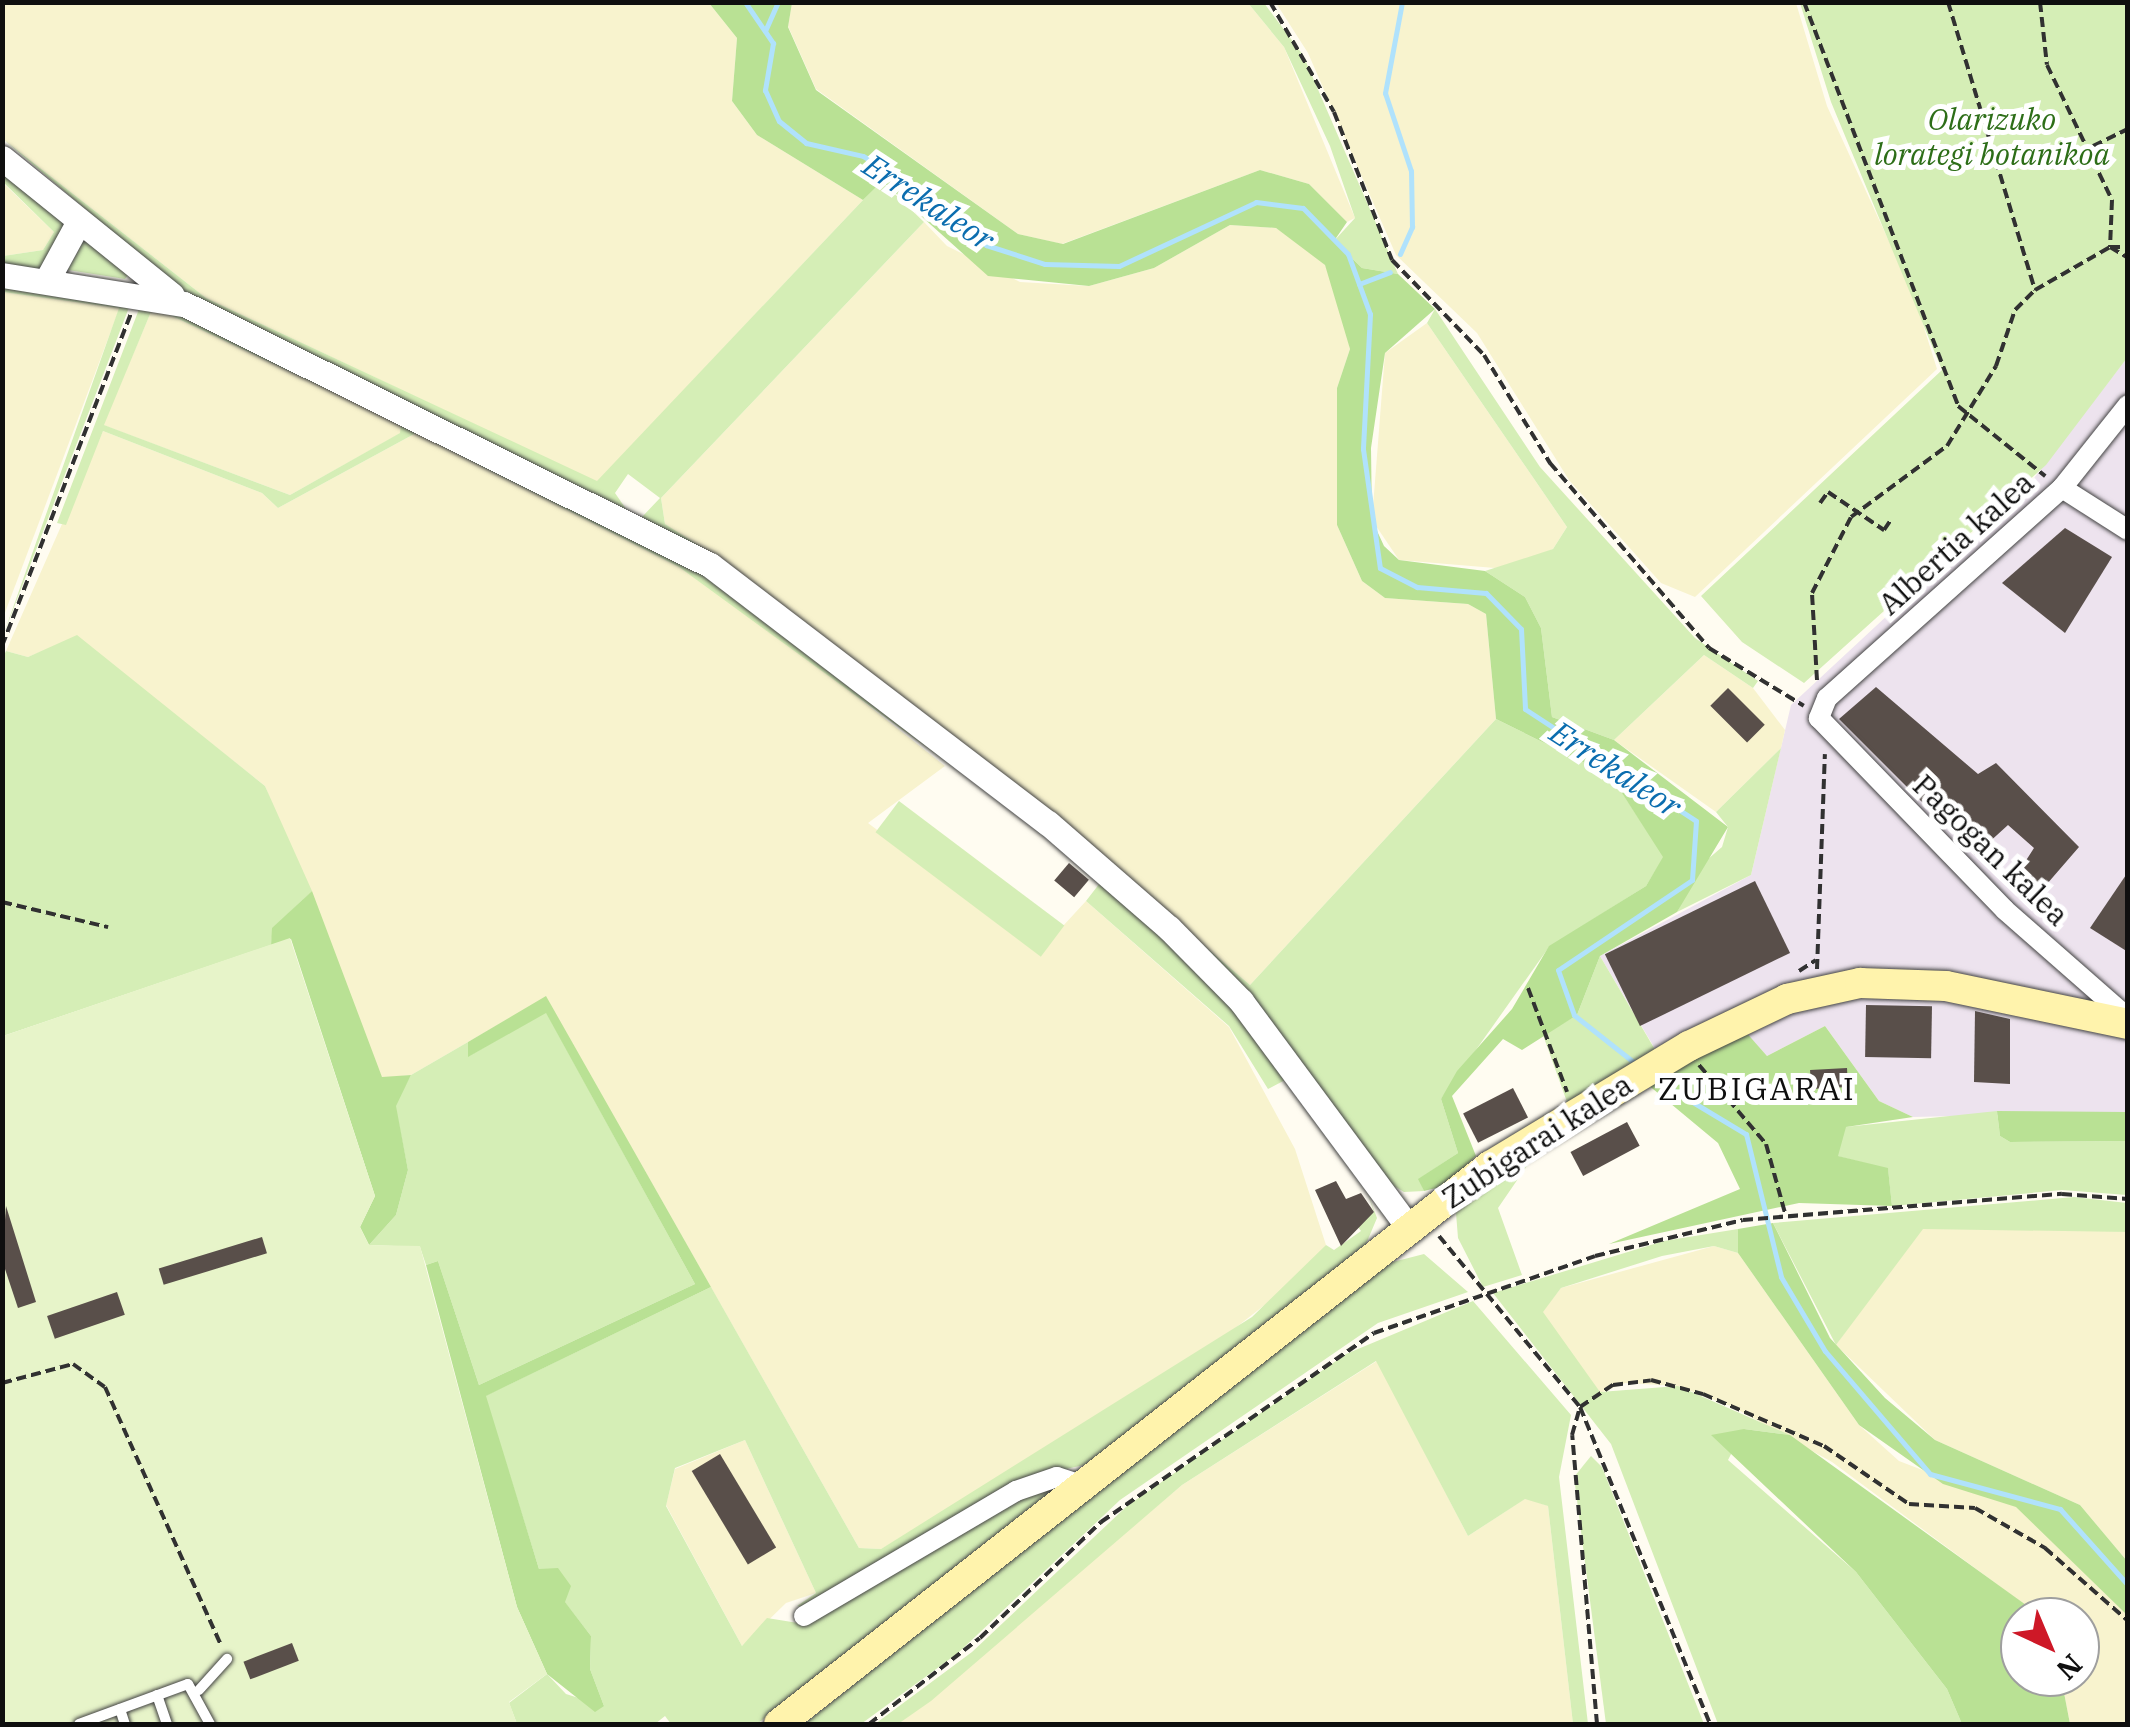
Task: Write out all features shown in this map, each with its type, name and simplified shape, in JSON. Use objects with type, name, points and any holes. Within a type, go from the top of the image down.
[{"type":"main road","name":"Zubigarai kalea","points":[[778,1724],[1418,1222],[1586,1104],[1689,1046],[1818,990],[1946,986],[2128,1021]]},
{"type":"street","points":[[2,158],[78,223],[184,304]]},
{"type":"street","points":[[48,278],[78,223]]},
{"type":"street","points":[[2,275],[140,292],[184,304],[676,545],[759,601],[1048,823],[1208,965],[1418,1222]]},
{"type":"street","name":"Albertia kalea","points":[[1824,715],[2062,488],[2128,404]]},
{"type":"street","points":[[2062,488],[2128,530]]},
{"type":"street","name":"Pagogan kalea","points":[[1824,715],[2004,910],[2128,1021]]},
{"type":"street","points":[[804,1616],[1016,1491],[1057,1477],[1084,1486]]},
{"type":"lane","points":[[199,1690],[227,1659]]},
{"type":"lane","points":[[82,1724],[188,1684],[199,1690],[210,1724]]},
{"type":"lane","points":[[157,1695],[167,1724]]},
{"type":"lane","points":[[120,1709],[125,1724]]},
{"type":"path","points":[[1270,2],[1334,112],[1392,260],[1484,355],[1550,463],[1710,648],[1824,715]]},
{"type":"path","points":[[1804,2],[1839,113],[1907,257],[1966,418],[2062,488]]},
{"type":"path","points":[[1948,2],[2035,290]]},
{"type":"path","points":[[2040,2],[2047,65],[2093,146],[2112,200],[2110,246]]},
{"type":"path","points":[[2093,146],[2128,129]]},
{"type":"path","points":[[1818,990],[1824,715],[1812,670],[1812,594],[1826,552],[1858,512],[1918,472],[1966,418],[2015,310],[2035,290],[2110,246],[2128,248]]},
{"type":"path","points":[[2110,246],[2128,258]]},
{"type":"path","points":[[2,646],[140,292]]},
{"type":"path","points":[[1820,503],[1828,492],[1884,530],[1890,521]]},
{"type":"path","points":[[2,902],[108,927]]},
{"type":"path","points":[[1528,988],[1538,1034],[1586,1104]]},
{"type":"path","points":[[1689,1046],[1766,1144],[1785,1213]]},
{"type":"path","points":[[868,1724],[1150,1485],[1374,1333],[1480,1294],[1775,1214],[2062,1194],[2128,1199]]},
{"type":"path","points":[[1418,1222],[1580,1407],[1710,1724]]},
{"type":"path","points":[[2,1383],[73,1364],[105,1388],[227,1659]]},
{"type":"path","points":[[1580,1407],[1613,1385],[1651,1380],[1703,1394],[1824,1446],[1908,1504],[1975,1508],[2014,1526],[2128,1621]]},
{"type":"path","points":[[1580,1407],[1572,1497],[1597,1724]]},
{"type":"shaded area","points":[[2,3],[709,3],[737,38],[732,101],[757,135],[863,200],[597,482],[206,298],[3,139]]},
{"type":"shaded area","points":[[792,3],[1248,3],[1284,47],[1355,218],[1347,222],[1309,184],[1260,170],[1062,244],[1018,234],[816,89],[788,26]]},
{"type":"shaded area","points":[[1276,3],[1796,3],[1827,106],[1914,296],[1937,369],[1695,597],[1661,583],[1569,480],[1477,333],[1396,255],[1308,53]]},
{"type":"shaded area","points":[[2,182],[54,232],[43,250],[3,256]]},
{"type":"shaded area","points":[[924,222],[947,246],[1020,282],[1089,286],[1154,268],[1230,225],[1276,228],[1304,247],[1325,265],[1342,306],[1350,349],[1337,388],[1337,525],[1362,581],[1385,598],[1468,604],[1486,614],[1496,719],[1250,985],[1016,784],[665,524],[661,498]]},
{"type":"shaded area","points":[[3,292],[120,307],[3,618]]},
{"type":"shaded area","points":[[153,307],[401,424],[401,433],[290,495],[103,425]]},
{"type":"shaded area","points":[[1427,323],[1567,527],[1553,549],[1507,569],[1399,560],[1372,520],[1385,353]]},
{"type":"shaded area","points":[[2127,358],[2127,1112],[1913,1117],[1879,1101],[1825,1026],[1767,1056],[1744,1031],[1667,1069],[1600,956],[1751,875],[1791,705],[2031,482]]},
{"type":"shaded area","points":[[103,431],[262,493],[278,508],[416,433],[679,567],[774,631],[945,766],[868,823],[1039,952],[1086,901],[1229,1027],[1295,1149],[1326,1245],[1313,1267],[1225,1336],[946,1514],[881,1549],[859,1548],[546,997],[411,1075],[382,1078],[265,786],[77,637],[28,657],[6,651]]},
{"type":"shaded area","points":[[1704,655],[1753,688],[1785,730],[1781,748],[1716,812],[1614,740]]},
{"type":"shaded area","points":[[1973,1223],[2127,1232],[2127,1561],[2080,1505],[1935,1440],[1836,1345],[1908,1241],[1923,1228]]},
{"type":"shaded area","points":[[1714,1246],[1738,1253],[1859,1425],[1899,1461],[2016,1506],[2127,1615],[2127,1724],[2070,1724],[2065,1697],[2100,1697],[2100,1597],[2014,1597],[1832,1462],[1733,1407],[1678,1386],[1625,1383],[1600,1393],[1542,1312],[1561,1288]]},
{"type":"shaded area","points":[[1377,1361],[1468,1536],[1526,1498],[1548,1506],[1573,1724],[898,1724],[1182,1485]]},
{"type":"shaded area","points":[[745,1440],[816,1593],[786,1603],[742,1646],[666,1505],[675,1469]]},
{"type":"green space","points":[[709,3],[792,3],[788,27],[816,90],[1018,234],[1063,244],[1260,170],[1309,184],[1347,222],[1334,241],[1362,268],[1398,274],[1435,309],[1385,353],[1371,448],[1372,520],[1384,546],[1399,560],[1485,571],[1525,597],[1541,628],[1552,717],[1614,740],[1728,827],[1677,912],[1600,956],[1577,1015],[1522,1050],[1503,1039],[1452,1096],[1476,1156],[1444,1186],[1424,1191],[1418,1179],[1458,1153],[1441,1099],[1457,1071],[1512,1009],[1549,946],[1646,886],[1663,857],[1611,776],[1496,719],[1486,614],[1468,604],[1385,598],[1362,581],[1337,525],[1337,388],[1350,349],[1325,265],[1276,228],[1230,225],[1154,268],[1089,286],[988,276],[882,181],[863,200],[757,135],[732,101],[737,38]]},
{"type":"green space","points":[[1248,3],[1264,3],[1303,55],[1398,274],[1362,268],[1334,241],[1355,218],[1330,146],[1284,47]]},
{"type":"green space","name":"Olarizuko lorategi botanikoa","points":[[1800,3],[2128,3],[2127,358],[2046,465],[1804,683],[1742,642],[1701,596],[1942,370],[1831,102]]},
{"type":"green space","points":[[3,139],[206,298],[597,481],[881,181],[924,222],[661,498],[665,524],[722,560],[1016,784],[1250,985],[1496,719],[1611,776],[1664,857],[1646,886],[1549,947],[1441,1099],[1458,1153],[1419,1179],[1424,1191],[1404,1192],[1382,1179],[1228,978],[713,559],[642,517],[660,498],[628,474],[615,493],[626,509],[190,298]]},
{"type":"green space","points":[[2,168],[66,221],[42,269],[3,265],[3,256],[43,250],[54,232],[3,182]]},
{"type":"green space","points":[[85,238],[128,275],[125,279],[68,270]]},
{"type":"green space","points":[[3,279],[133,297],[3,636],[119,308],[3,292]]},
{"type":"green space","points":[[141,304],[171,306],[678,556],[1065,848],[679,567],[416,433],[278,508],[262,493],[103,431],[66,525],[57,523]],"holes":[[[153,307],[401,424],[400,433],[290,495],[104,425]]]},
{"type":"green space","points":[[1435,309],[1540,467],[1695,638],[1758,681],[1753,688],[1704,655],[1614,740],[1552,717],[1541,628],[1525,597],[1485,571],[1553,549],[1567,527],[1427,323]]},
{"type":"green space","points":[[77,635],[265,786],[312,891],[273,928],[271,945],[3,1036],[2,660],[6,651],[28,657]]},
{"type":"green space","points":[[1781,748],[1751,875],[1677,912],[1700,866],[1722,847],[1728,827],[1716,812]]},
{"type":"green space","points":[[899,801],[1064,926],[1041,957],[876,832]]},
{"type":"green space","points":[[1103,879],[1213,982],[1287,1079],[1268,1089],[1229,1026],[1086,901]]},
{"type":"green space","points":[[312,891],[382,1077],[411,1075],[396,1106],[408,1170],[396,1215],[369,1245],[360,1227],[375,1196],[291,939],[271,945],[272,928]]},
{"type":"green space","points":[[290,938],[375,1196],[360,1227],[369,1245],[420,1246],[517,1607],[547,1674],[509,1702],[517,1724],[3,1724],[3,1036]]},
{"type":"green space","points":[[1600,956],[1657,1053],[1567,1102],[1543,1035],[1577,1015]]},
{"type":"green space","points":[[546,996],[711,1287],[486,1396],[539,1569],[558,1568],[571,1586],[565,1602],[591,1636],[590,1669],[604,1706],[595,1712],[547,1674],[517,1607],[426,1265],[438,1261],[479,1385],[695,1284],[546,1013],[468,1057],[468,1042]]},
{"type":"green space","points":[[546,1012],[695,1284],[479,1385],[438,1261],[426,1265],[420,1247],[369,1245],[396,1215],[408,1170],[395,1105],[411,1075],[468,1042],[469,1056]]},
{"type":"green space","points":[[1825,1026],[1879,1101],[1913,1117],[1846,1127],[1838,1156],[1888,1168],[1892,1206],[1799,1203],[1609,1244],[1740,1189],[1718,1143],[1647,1084],[1744,1030],[1767,1056]]},
{"type":"green space","points":[[1997,1111],[2000,1136],[2010,1142],[2127,1141],[2127,1195],[2062,1190],[1892,1206],[1888,1169],[1837,1156],[1845,1127]]},
{"type":"green space","points":[[1997,1111],[2127,1112],[2127,1141],[2010,1142],[2000,1136]]},
{"type":"green space","points":[[1529,1163],[1498,1208],[1522,1275],[1483,1287],[1458,1238],[1456,1213]]},
{"type":"green space","points":[[1366,1189],[1377,1218],[1366,1244],[1089,1464],[1061,1470],[804,1607],[797,1606],[816,1593],[745,1440],[675,1468],[666,1506],[742,1646],[767,1618],[798,1623],[1050,1484],[1057,1489],[757,1724],[671,1724],[665,1716],[655,1724],[517,1724],[509,1703],[547,1674],[566,1694],[604,1706],[590,1669],[591,1636],[539,1569],[485,1396],[711,1287],[859,1548],[881,1549],[1252,1317],[1326,1245],[1334,1250],[1361,1231],[1356,1224],[1374,1212]]},
{"type":"green space","points":[[2074,1197],[2127,1203],[2127,1232],[1923,1229],[1836,1345],[1773,1223]]},
{"type":"green space","points":[[1773,1223],[1830,1338],[1885,1398],[1935,1440],[2080,1505],[2127,1561],[2127,1615],[2016,1507],[1943,1484],[1859,1425],[1738,1253],[1738,1229]]},
{"type":"green space","points":[[1738,1229],[1738,1253],[1714,1246],[1662,1256],[1561,1288],[1543,1312],[1600,1392],[1678,1386],[1790,1435],[1744,1429],[1728,1460],[1856,1572],[1947,1689],[1962,1724],[1718,1724],[1611,1444],[1493,1293],[1664,1241]]},
{"type":"green space","points":[[1424,1254],[1468,1292],[1378,1323],[1120,1500],[958,1653],[861,1724],[804,1724],[1385,1264]]},
{"type":"green space","points":[[1473,1301],[1571,1415],[1559,1477],[1588,1724],[1573,1724],[1548,1506],[1525,1499],[1468,1536],[1376,1361],[1182,1485],[931,1701],[898,1724],[875,1724],[972,1652],[1127,1506],[1346,1354]]},
{"type":"green space","points":[[1744,1429],[1790,1435],[2015,1597],[2000,1597],[2000,1697],[2065,1697],[2070,1724],[1962,1724],[1947,1689],[1856,1572],[1711,1435]]},
{"type":"green space","points":[[1591,1456],[1602,1467],[1704,1724],[1606,1724],[1574,1477]]},
{"type":"building","points":[[2065,528],[2112,557],[2065,633],[2002,583]]},
{"type":"building","points":[[1876,687],[1978,774],[1996,763],[2079,847],[2028,906],[2009,887],[2034,848],[2008,825],[1975,855],[1839,719]]},
{"type":"building","points":[[1728,688],[1765,725],[1747,742],[1710,706]]},
{"type":"building","points":[[1069,863],[1089,880],[1074,897],[1054,881]]},
{"type":"building","points":[[2128,872],[2128,952],[2090,928]]},
{"type":"building","points":[[1755,881],[1790,953],[1640,1026],[1605,954]]},
{"type":"building","points":[[1866,1005],[1932,1006],[1931,1058],[1865,1057]]},
{"type":"building","points":[[1975,1011],[2010,1019],[2010,1084],[1974,1082]]},
{"type":"building","points":[[1847,1068],[1848,1087],[1811,1089],[1810,1070]]},
{"type":"building","points":[[1513,1088],[1528,1117],[1478,1143],[1463,1113]]},
{"type":"building","points":[[1627,1122],[1640,1146],[1583,1176],[1570,1152]]},
{"type":"building","points":[[1336,1181],[1346,1199],[1361,1193],[1374,1212],[1341,1246],[1315,1190]]},
{"type":"building","points":[[6,1206],[36,1302],[18,1308],[2,1260]]},
{"type":"building","points":[[262,1237],[267,1253],[164,1285],[159,1269]]},
{"type":"building","points":[[117,1292],[125,1315],[55,1339],[47,1316]]},
{"type":"building","points":[[720,1454],[776,1547],[748,1564],[692,1471]]},
{"type":"building","points":[[292,1643],[299,1661],[250,1679],[243,1662]]},
{"type":"waterway","name":"Errekaleor","points":[[745,2],[773,43],[765,90],[779,121],[806,143],[863,156],[918,188],[986,245],[1045,264],[1119,266],[1256,202],[1303,208],[1348,254],[1370,314],[1363,449],[1380,568],[1417,587],[1486,593],[1521,629],[1525,709],[1696,821],[1692,880],[1558,970],[1574,1015],[1636,1064]]},
{"type":"waterway","points":[[765,31],[778,2]]},
{"type":"waterway","points":[[1400,254],[1412,227],[1411,171],[1385,93],[1402,2]]},
{"type":"waterway","points":[[1359,284],[1390,272]]},
{"type":"waterway","name":"Errekaleor","points":[[1656,1080],[1746,1134],[1781,1277],[1825,1351],[1930,1474],[2060,1509],[2128,1585]]},
{"type":"district","name":"ZUBIGARAI","points":[[1757,1088]]}]
